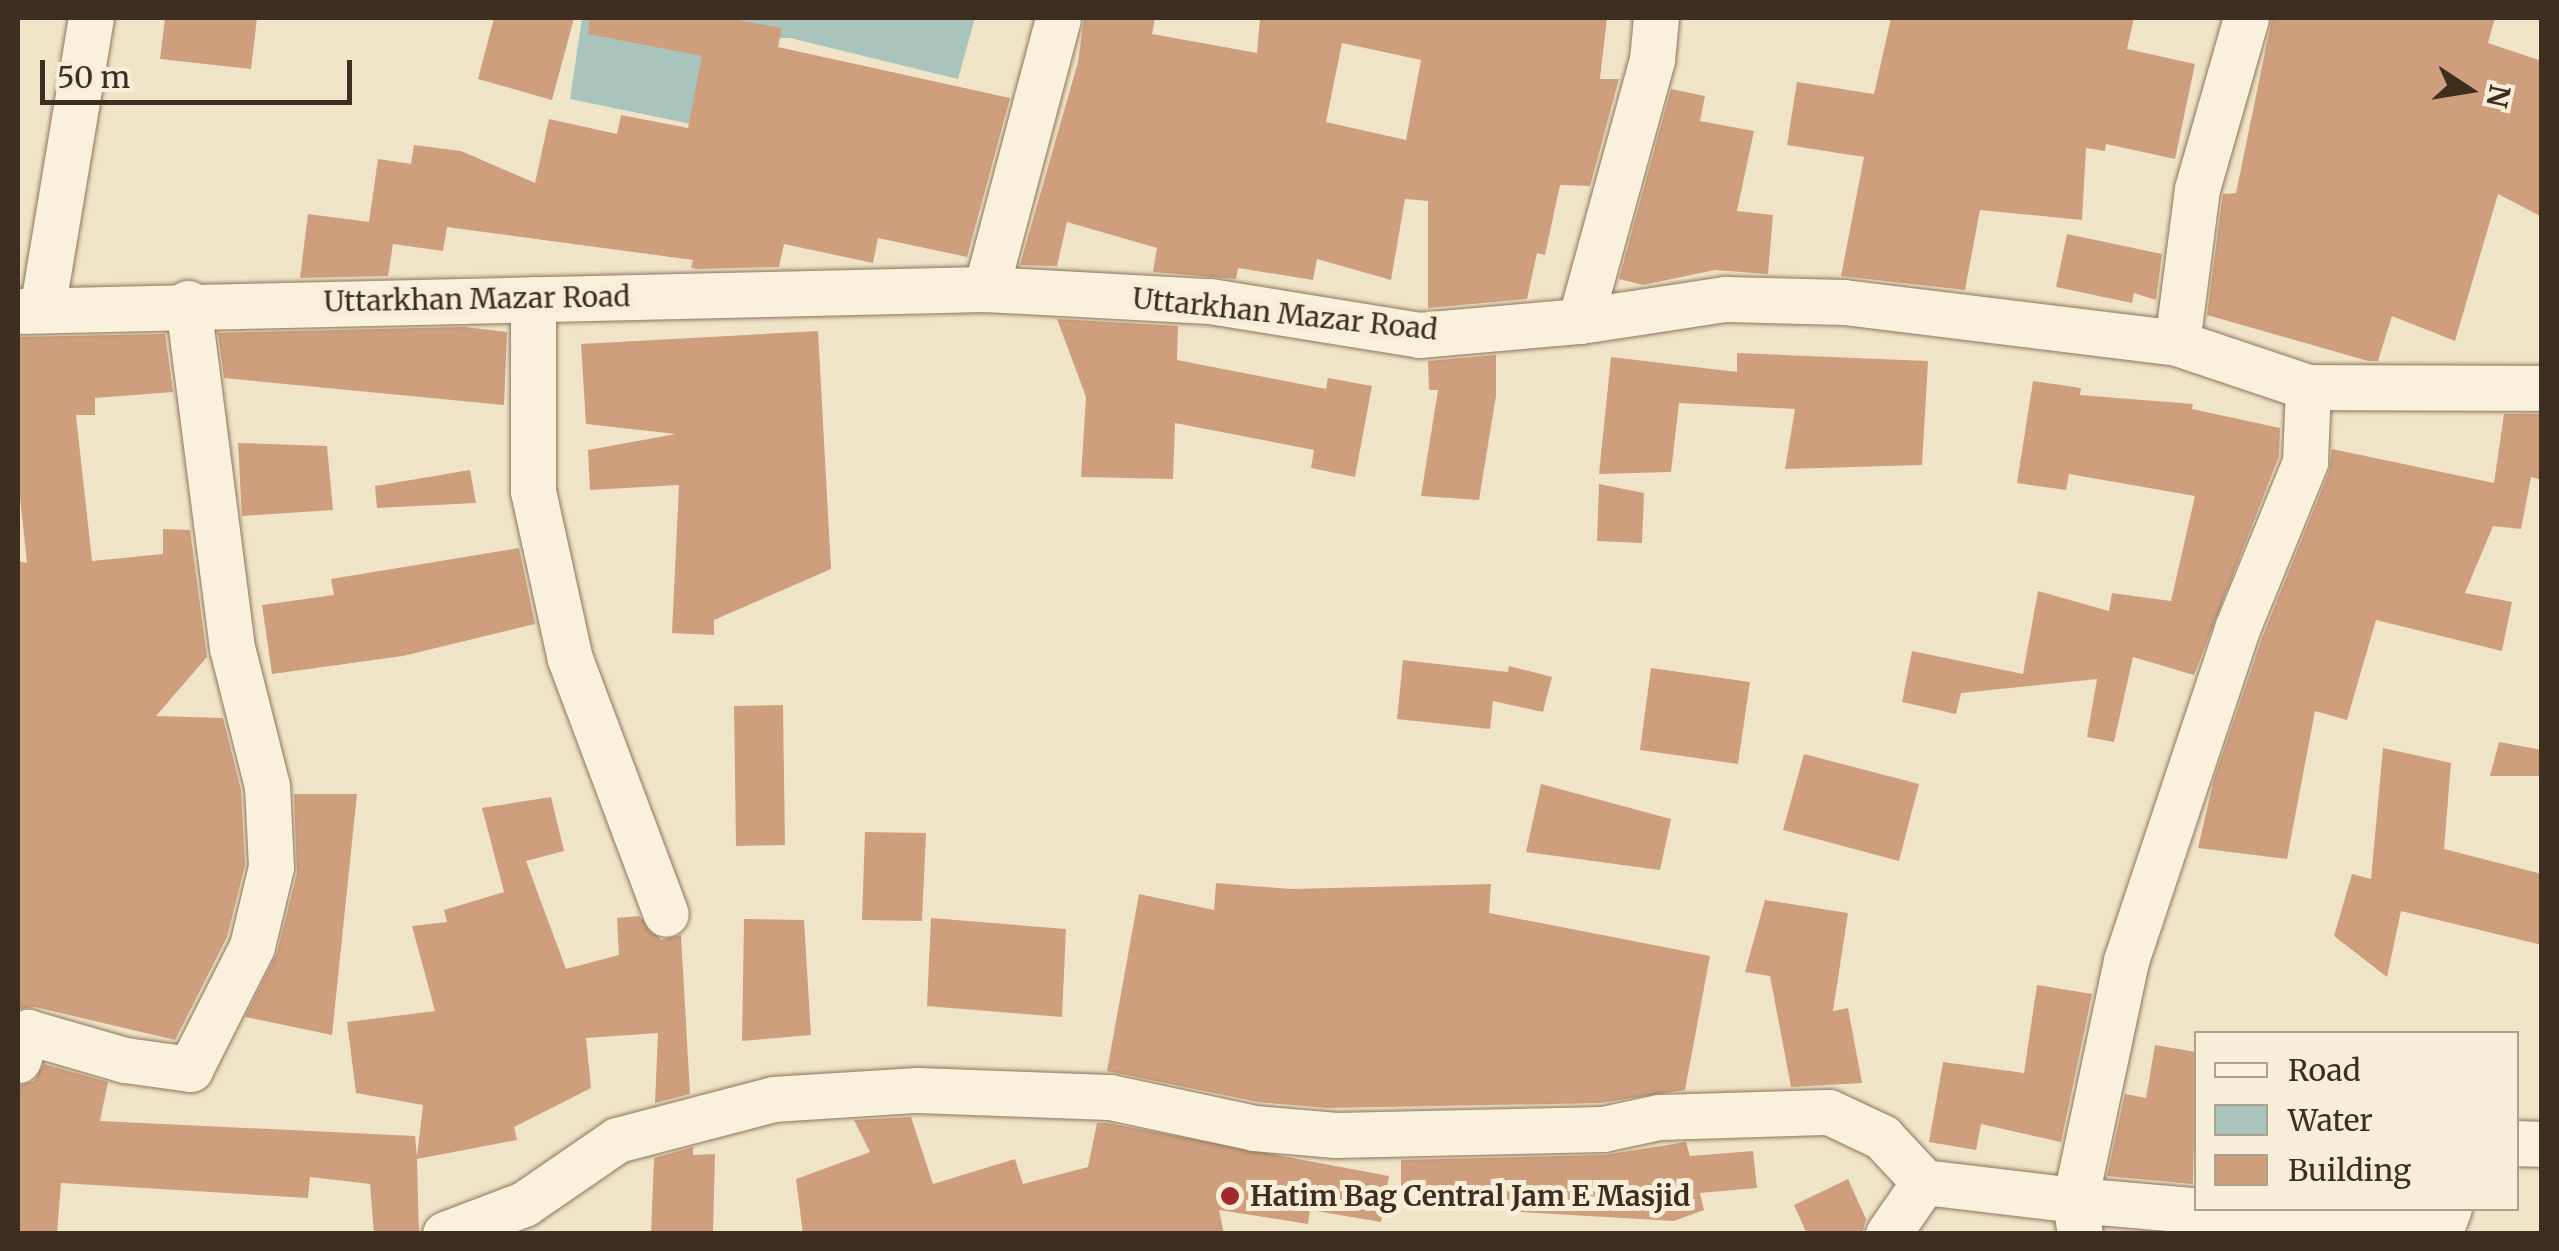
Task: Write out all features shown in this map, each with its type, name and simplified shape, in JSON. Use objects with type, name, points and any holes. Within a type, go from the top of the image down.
[{"type":"street","points":[[30,310],[91,18]]},
{"type":"street","points":[[986,288],[1058,18]]},
{"type":"street","points":[[1580,321],[1652,60],[1656,18]]},
{"type":"street","points":[[2177,343],[2197,189],[2246,18]]},
{"type":"street","name":"Uttarkhan Mazar Road","points":[[30,310],[188,303],[986,288],[1210,301],[1419,334],[1580,321],[1726,299],[1844,302],[2177,343],[2308,386],[2542,388]]},
{"type":"street","points":[[533,299],[533,491],[570,659],[666,914]]},
{"type":"street","points":[[18,1060],[28,1032],[125,1060],[190,1069],[252,946],[272,868],[267,786],[232,648],[188,303]]},
{"type":"street","points":[[2078,1217],[2126,962],[2236,629],[2304,462],[2308,386]]},
{"type":"street","points":[[446,1234],[524,1204],[617,1140],[773,1099],[918,1090],[1110,1098],[1254,1128],[1336,1135],[1604,1129],[1659,1117],[1829,1112],[1882,1137],[1924,1182],[2078,1217],[2412,1229],[2444,1221],[2448,1211]]},
{"type":"street","points":[[1888,1234],[1924,1182]]},
{"type":"water","points":[[582,18],[975,18],[958,79],[790,38],[725,38],[701,126],[570,99]]},
{"type":"building","points":[[165,18],[257,18],[251,69],[160,59]]},
{"type":"building","points":[[494,18],[574,18],[552,100],[478,79]]},
{"type":"building","points":[[590,18],[725,18],[782,28],[778,47],[1010,98],[967,257],[878,238],[873,263],[784,244],[779,267],[698,269],[691,268],[693,260],[447,227],[443,251],[393,244],[388,276],[300,278],[308,214],[369,222],[378,159],[411,164],[414,145],[461,151],[535,183],[549,119],[617,134],[621,115],[688,128],[702,56],[588,34]]},
{"type":"building","points":[[1084,18],[1155,18],[1152,34],[1257,53],[1260,18],[1607,18],[1600,79],[1619,79],[1590,186],[1560,185],[1545,255],[1537,253],[1527,299],[1428,308],[1428,201],[1405,199],[1391,280],[1317,259],[1313,280],[1238,268],[1236,279],[1153,272],[1157,248],[1067,222],[1057,266],[1020,265],[1078,62]],"holes":[[[1342,43],[1421,60],[1406,140],[1326,122]]]},
{"type":"building","points":[[1891,18],[2134,18],[2127,49],[2195,64],[2175,159],[2106,144],[2105,151],[2086,148],[2082,220],[1980,210],[1965,290],[1841,276],[1864,157],[1787,145],[1797,82],[1874,94]]},
{"type":"building","points":[[2272,18],[2495,18],[2488,43],[2542,61],[2542,217],[2498,194],[2455,341],[2392,316],[2378,361],[2368,361],[2207,315],[2223,194],[2236,193]]},
{"type":"building","points":[[1671,89],[1705,96],[1700,121],[1754,131],[1737,211],[1773,215],[1768,274],[1715,270],[1643,285],[1619,279]]},
{"type":"building","points":[[2067,234],[2162,254],[2156,300],[2134,293],[2132,303],[2056,287]]},
{"type":"building","points":[[1057,319],[1178,326],[1177,360],[1326,389],[1328,378],[1372,386],[1355,477],[1311,468],[1314,450],[1175,423],[1173,479],[1081,477],[1086,397]]},
{"type":"building","points":[[464,327],[507,332],[504,405],[224,378],[218,333]]},
{"type":"building","points":[[818,331],[831,569],[714,620],[714,635],[672,633],[679,485],[590,490],[588,450],[676,434],[586,424],[581,344]]},
{"type":"building","points":[[165,334],[173,392],[95,398],[95,415],[76,415],[92,561],[163,554],[163,529],[190,530],[207,657],[156,716],[223,718],[241,790],[245,865],[227,937],[175,1040],[35,1007],[18,1009],[18,561],[27,563],[18,478],[18,337]]},
{"type":"building","points":[[1737,353],[1928,361],[1922,465],[1785,469],[1795,409],[1679,403],[1671,472],[1599,474],[1611,357],[1737,372]]},
{"type":"building","points":[[1496,355],[1496,396],[1479,500],[1421,496],[1438,390],[1429,390],[1428,361]]},
{"type":"building","points":[[2033,381],[2081,388],[2080,395],[2193,404],[2192,409],[2280,428],[2279,456],[2194,675],[2133,657],[2114,742],[2087,737],[2097,679],[1961,693],[1956,714],[1902,702],[1912,651],[2023,674],[2038,591],[2109,611],[2112,593],[2171,601],[2195,496],[2069,474],[2066,490],[2017,483]]},
{"type":"building","points":[[2504,414],[2542,414],[2542,480],[2531,477],[2521,529],[2493,526],[2465,593],[2512,602],[2502,651],[2376,620],[2347,720],[2315,711],[2287,859],[2198,848],[2214,779],[2262,638],[2329,472],[2332,449],[2494,483]]},
{"type":"building","points":[[238,443],[327,446],[333,510],[242,516]]},
{"type":"building","points":[[470,470],[476,503],[377,508],[375,486]]},
{"type":"building","points":[[1599,484],[1644,493],[1642,543],[1597,541]]},
{"type":"building","points":[[519,548],[535,624],[403,656],[272,674],[262,605],[334,595],[331,579]]},
{"type":"building","points":[[1403,660],[1508,672],[1509,666],[1552,677],[1543,712],[1493,701],[1490,729],[1397,719]]},
{"type":"building","points":[[1651,668],[1750,682],[1738,764],[1640,750]]},
{"type":"building","points":[[783,705],[785,845],[736,846],[734,706]]},
{"type":"building","points":[[2499,742],[2542,750],[2542,776],[2490,776]]},
{"type":"building","points":[[2383,748],[2451,763],[2444,849],[2542,874],[2542,945],[2401,911],[2387,977],[2334,936],[2352,874],[2371,879]]},
{"type":"building","points":[[1804,754],[1919,784],[1899,861],[1783,830]]},
{"type":"building","points":[[1541,784],[1671,819],[1660,870],[1526,852]]},
{"type":"building","points":[[294,794],[357,794],[332,1035],[245,1017],[277,953],[297,873]]},
{"type":"building","points":[[551,797],[564,851],[526,861],[566,969],[619,955],[617,918],[639,916],[661,940],[681,935],[690,1094],[655,1103],[658,1033],[586,1038],[591,1088],[514,1127],[517,1140],[417,1159],[419,1234],[374,1234],[370,1184],[310,1177],[308,1198],[61,1183],[57,1234],[20,1234],[18,1086],[34,1081],[44,1064],[108,1082],[100,1121],[415,1136],[417,1156],[423,1105],[356,1093],[347,1022],[435,1011],[412,926],[447,922],[444,910],[504,892],[482,808]]},
{"type":"building","points":[[865,832],[926,833],[922,921],[862,920]]},
{"type":"building","points":[[1216,883],[1291,889],[1491,884],[1489,913],[1710,956],[1685,1090],[1600,1103],[1327,1108],[1258,1102],[1107,1071],[1139,894],[1214,910]]},
{"type":"building","points":[[1765,900],[1848,913],[1833,1011],[1848,1008],[1862,1083],[1791,1087],[1770,976],[1745,972]]},
{"type":"building","points":[[931,918],[1066,929],[1062,1017],[927,1006]]},
{"type":"building","points":[[744,919],[804,920],[811,1035],[742,1041]]},
{"type":"building","points":[[2037,985],[2092,994],[2061,1142],[1981,1124],[1976,1150],[1929,1142],[1943,1062],[2024,1073]]},
{"type":"building","points":[[2155,1045],[2194,1052],[2193,1184],[2107,1176],[2125,1094],[2146,1098]]},
{"type":"building","points":[[911,1117],[933,1184],[1015,1159],[1023,1184],[1088,1167],[1097,1123],[1389,1176],[1381,1222],[1310,1210],[1308,1224],[1219,1210],[1224,1234],[803,1234],[796,1179],[870,1152],[854,1120]]},
{"type":"building","points":[[1686,1142],[1690,1156],[1753,1151],[1757,1188],[1700,1193],[1704,1210],[1674,1221],[1401,1205],[1401,1160],[1604,1155]]},
{"type":"building","points":[[693,1147],[693,1155],[715,1154],[713,1234],[651,1234],[654,1158]]},
{"type":"building","points":[[1848,1179],[1866,1219],[1862,1234],[1807,1234],[1794,1205]]},
{"type":"place","name":"Hatim Bag Central Jam E Masjid","points":[[1230,1196]]}]
